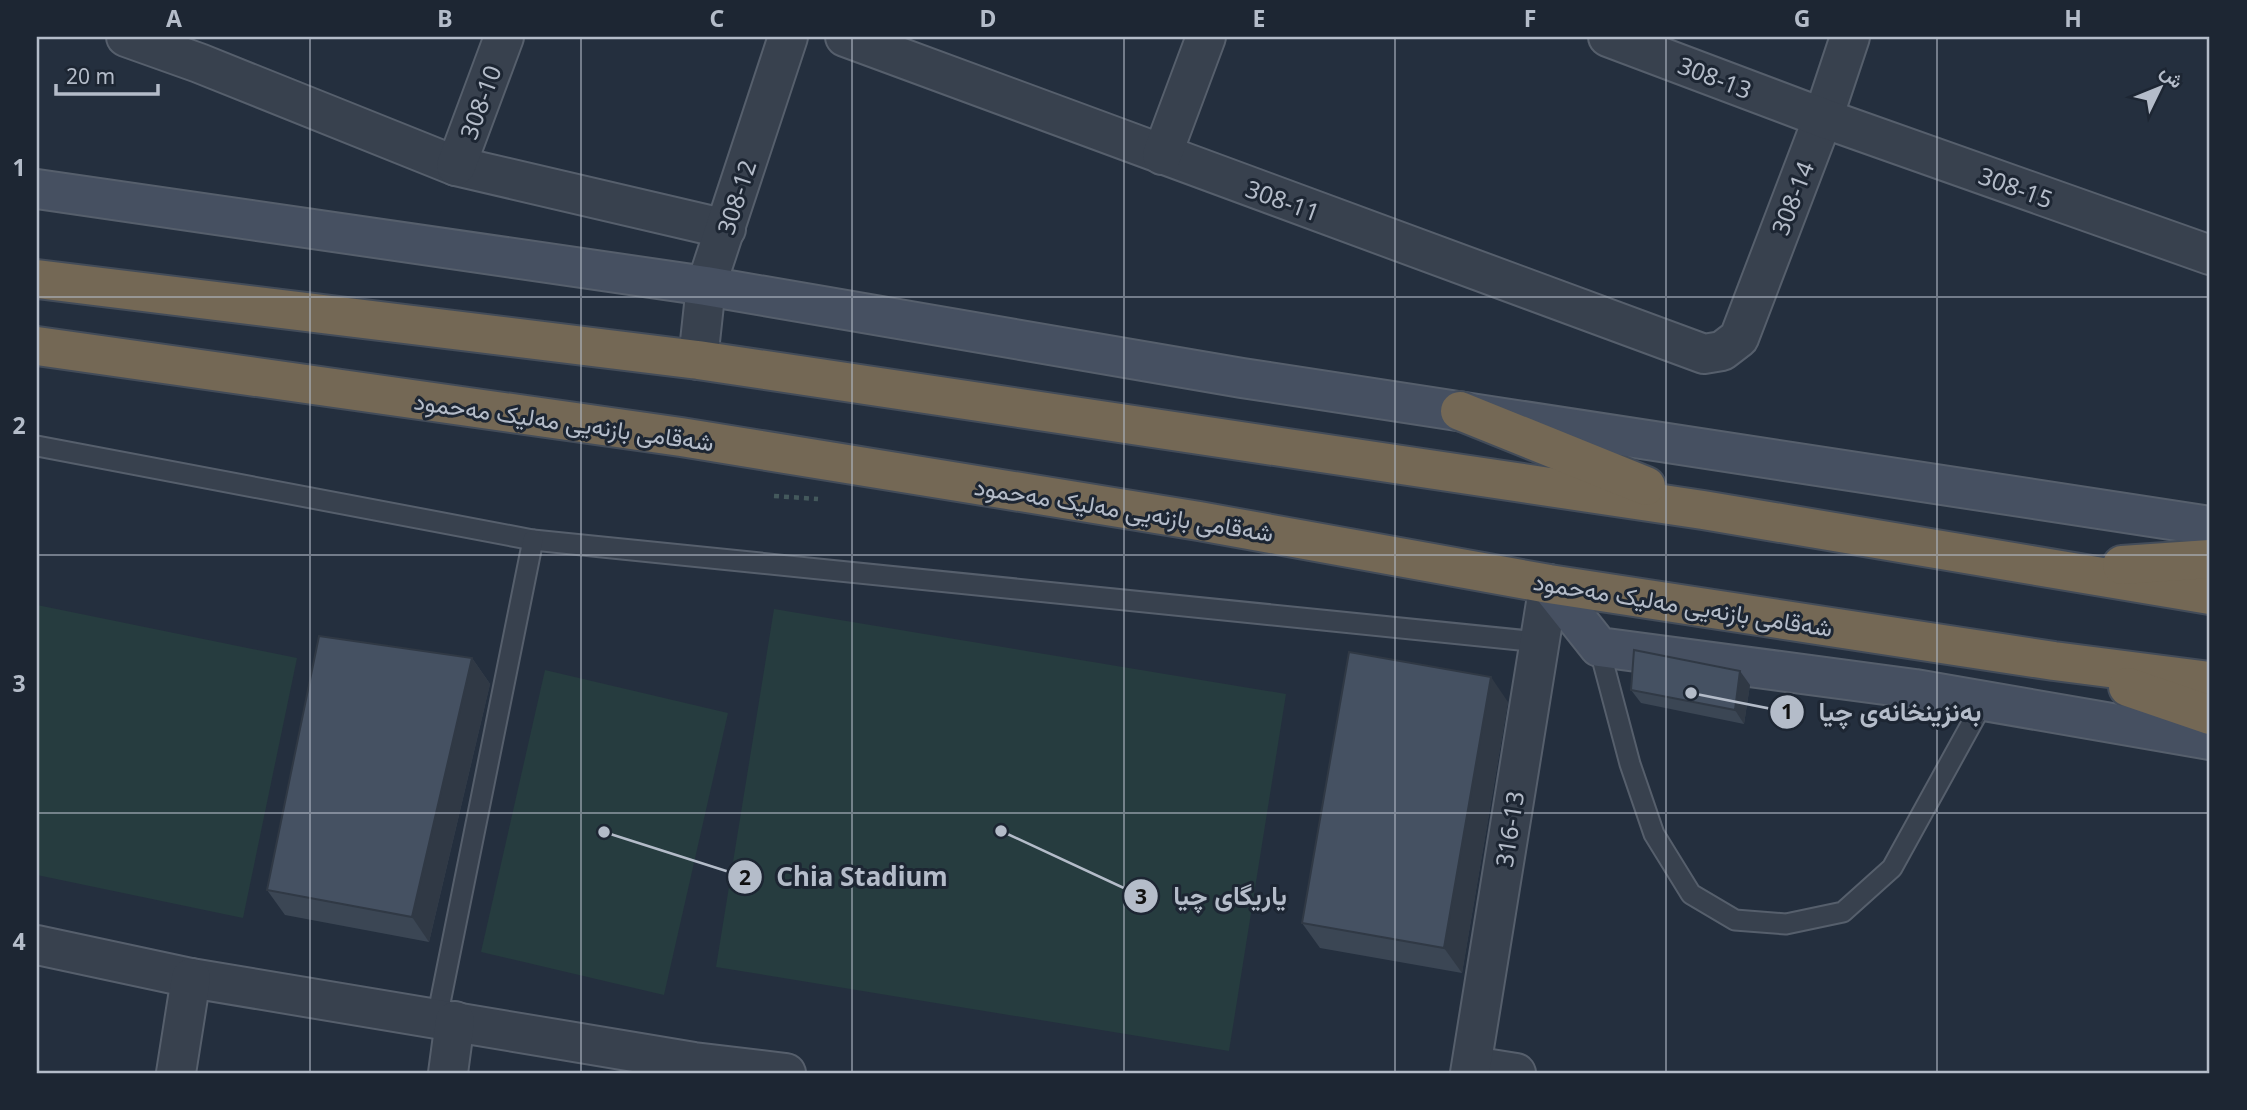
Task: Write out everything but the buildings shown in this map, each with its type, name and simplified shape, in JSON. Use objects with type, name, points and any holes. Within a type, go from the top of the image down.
[{"type":"highway","points":[[37,279],[698,360],[1703,510],[2210,595]]},
{"type":"highway","name":"شەقامی بازنەیی مەلیک مەحمود","points":[[37,346],[681,437],[1199,520],[1549,584],[2054,661],[2210,681]]},
{"type":"highway","points":[[1460,411],[1703,510]]},
{"type":"highway","points":[[2057,569],[2210,559]]},
{"type":"highway","points":[[2054,661],[2210,715]]},
{"type":"main road","points":[[37,188],[706,286],[1241,378],[2210,526]]},
{"type":"main road","points":[[37,363],[83,353]]},
{"type":"main road","points":[[1549,584],[1599,647],[1902,687],[2210,740]]},
{"type":"street","points":[[126,37],[204,50],[456,166],[726,229]]},
{"type":"street","name":"308-10","points":[[456,166],[504,37]]},
{"type":"street","name":"308-12","points":[[698,360],[706,286],[788,37]]},
{"type":"street","name":"308-11","points":[[845,37],[1704,354],[1723,351]]},
{"type":"street","points":[[1162,155],[1206,37]]},
{"type":"street","name":"308-13","points":[[1608,37],[1823,118]]},
{"type":"street","name":"308-14","points":[[1723,351],[1739,338],[1823,118],[1850,37]]},
{"type":"street","name":"308-15","points":[[1823,118],[2210,256]]},
{"type":"street","name":"316-13","points":[[1471,1070],[1549,584]]},
{"type":"street","points":[[37,946],[191,978],[446,1019],[694,1068],[786,1073]]},
{"type":"street","points":[[176,1073],[191,978]]},
{"type":"street","points":[[446,1019],[448,1073]]},
{"type":"street","points":[[1471,1070],[1516,1073]]},
{"type":"lane","points":[[37,446],[533,540],[1539,642]]},
{"type":"lane","points":[[446,1019],[533,540]]},
{"type":"lane","points":[[1599,647],[1630,764],[1654,834],[1691,894],[1735,920],[1786,925],[1843,912],[1892,868],[1984,701]]},
{"type":"path","points":[[774,496],[820,499]]},
{"type":"green space","points":[[37,605],[297,658],[243,918],[37,875]]},
{"type":"green space","points":[[774,609],[1286,694],[1229,1051],[716,967]]},
{"type":"green space","points":[[545,670],[728,713],[664,995],[481,952]]},
{"type":"place","name":"بەنزینخانەی چیا","points":[[1691,693]]},
{"type":"place","name":"یاریگای چیا","points":[[1001,831]]},
{"type":"place","name":"Chia Stadium","points":[[604,832]]}]
